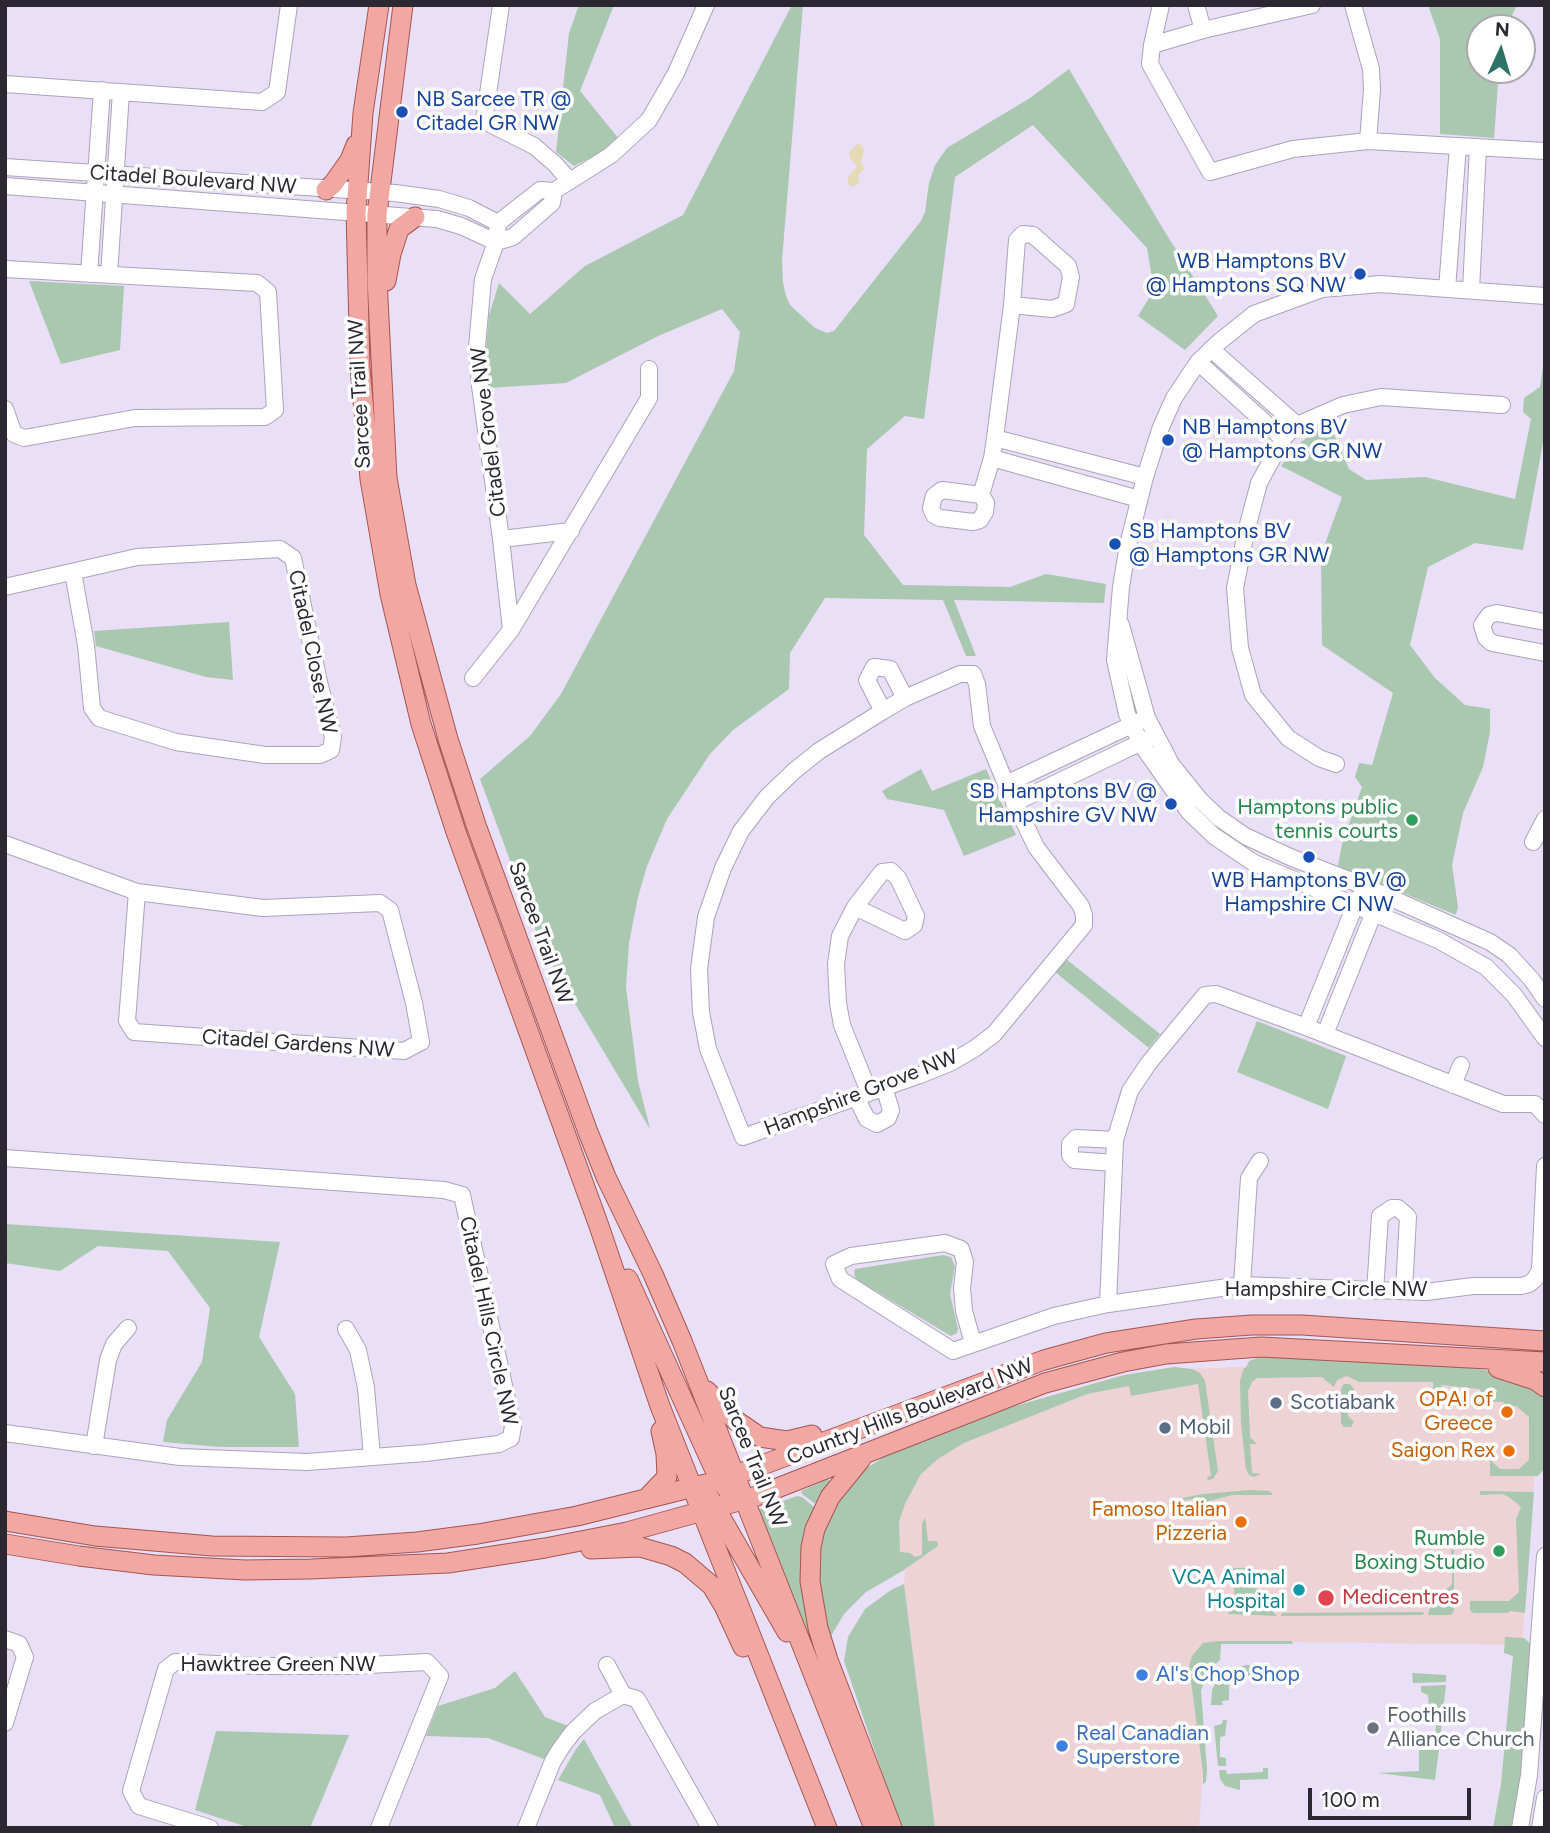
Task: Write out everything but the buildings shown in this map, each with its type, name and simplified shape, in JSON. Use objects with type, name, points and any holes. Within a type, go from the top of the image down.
[{"type":"main road","name":"Sarcee Trail NW","points":[[379,5],[362,127],[357,191],[360,367],[370,479],[390,594],[411,685],[438,783],[660,1405],[705,1501],[826,1824]]},
{"type":"main road","name":"Sarcee Trail NW","points":[[403,5],[377,214],[377,279],[387,478],[406,585],[448,739],[476,825],[588,1132],[606,1177],[653,1274],[695,1376],[732,1486],[812,1671],[874,1828]]},
{"type":"main road","points":[[326,190],[350,160],[362,127]]},
{"type":"main road","points":[[380,317],[391,254],[399,229],[415,217]]},
{"type":"main road","points":[[598,1226],[618,1257],[713,1465],[732,1486],[840,1449],[999,1385],[1031,1365]]},
{"type":"main road","name":"Country Hills Boulevard NW","points":[[5,1544],[79,1556],[245,1570],[448,1563],[627,1532],[705,1501],[732,1486],[888,1418],[1031,1365],[1106,1343],[1196,1329],[1252,1325],[1313,1326],[1545,1340]]},
{"type":"main road","name":"Country Hills Boulevard NW","points":[[5,1521],[95,1536],[162,1543],[268,1548],[346,1547],[417,1542],[577,1516],[646,1499],[705,1501],[732,1486],[863,1456],[1045,1383],[1123,1362],[1166,1354],[1261,1347],[1545,1362]]},
{"type":"main road","points":[[1442,1356],[1517,1373],[1545,1387]]},
{"type":"main road","points":[[695,1376],[735,1420],[760,1437],[775,1441],[787,1441],[888,1418]]},
{"type":"main road","points":[[646,1499],[667,1477],[660,1405]]},
{"type":"main road","points":[[863,1456],[830,1497],[815,1529],[811,1547],[810,1581],[818,1628],[828,1660],[892,1828]]},
{"type":"main road","points":[[448,1563],[490,1548],[589,1529],[705,1501],[812,1671]]},
{"type":"main road","points":[[545,1548],[576,1550],[640,1547],[671,1556],[699,1573],[712,1586],[724,1606],[811,1807],[826,1824]]},
{"type":"street","points":[[5,84],[262,102],[276,92],[289,5]]},
{"type":"street","points":[[501,5],[484,121],[534,146],[570,181]]},
{"type":"street","points":[[498,223],[540,190],[554,191],[611,155],[649,120],[676,73],[706,5]]},
{"type":"street","points":[[1161,5],[1150,64],[1210,172],[1293,149],[1368,141],[1545,151]]},
{"type":"street","points":[[1196,5],[1203,30]]},
{"type":"street","points":[[1152,45],[1203,30],[1312,5]]},
{"type":"street","points":[[1353,5],[1371,69],[1368,141]]},
{"type":"street","points":[[89,274],[102,90]]},
{"type":"street","points":[[109,275],[121,92]]},
{"type":"street","points":[[1447,289],[1458,146]]},
{"type":"street","points":[[1471,290],[1478,147]]},
{"type":"street","name":"Citadel Boulevard NW","points":[[5,167],[380,193],[439,200],[469,208],[498,223]]},
{"type":"street","name":"Citadel Boulevard NW","points":[[5,186],[437,219],[461,226],[496,242]]},
{"type":"street","points":[[496,242],[513,237],[542,212],[552,203],[554,191]]},
{"type":"street","name":"Citadel Grove NW","points":[[498,223],[496,242],[483,279],[477,347],[511,630]]},
{"type":"street","points":[[981,495],[995,438],[1012,305],[1017,240],[1023,234],[1033,235],[1068,266],[1071,277],[1066,304],[1052,309],[1012,305]]},
{"type":"street","points":[[5,269],[257,283],[268,292],[275,410],[265,417],[135,418],[24,439],[14,434],[5,409]]},
{"type":"street","points":[[1545,296],[1380,284],[1322,289],[1254,314],[1210,349],[1174,398],[1161,427],[1145,477],[1121,587],[1115,660],[1121,693],[1131,725],[1141,744],[1189,812],[1214,836],[1254,863],[1438,940],[1486,967],[1514,995],[1545,1038]]},
{"type":"street","points":[[1210,349],[1297,425]]},
{"type":"street","points":[[1198,362],[1283,439]]},
{"type":"street","points":[[473,678],[511,630],[649,398],[649,369]]},
{"type":"street","points":[[1336,764],[1319,758],[1288,738],[1253,695],[1240,648],[1235,588],[1243,543],[1259,483],[1283,439],[1297,425],[1343,405],[1381,397],[1502,405]]},
{"type":"street","points":[[995,438],[1145,477]]},
{"type":"street","points":[[992,458],[1139,499]]},
{"type":"street","name":"Citadel Grove NW","points":[[501,539],[571,531]]},
{"type":"street","name":"Citadel Close NW","points":[[5,587],[137,557],[280,549],[293,558],[333,737],[331,750],[320,755],[265,755],[177,743],[99,719],[92,708],[86,645],[74,572]]},
{"type":"street","points":[[1545,622],[1497,613],[1489,615],[1482,625],[1486,638],[1492,643],[1545,653]]},
{"type":"street","points":[[1120,620],[1147,718],[1171,764],[1200,800],[1219,818],[1245,836],[1290,857],[1364,886],[1490,942],[1509,955],[1545,999]]},
{"type":"street","points":[[883,711],[867,680],[874,667],[890,669],[905,698]]},
{"type":"street","name":"Hampshire Grove NW","points":[[960,674],[973,674],[977,684],[982,726],[1014,803],[1036,847],[1081,906],[1084,925],[994,1034],[950,1063],[743,1137],[708,1049],[701,1012],[699,969],[706,917],[723,869],[741,831],[767,797],[793,771],[818,751],[905,698],[960,674]]},
{"type":"street","points":[[1006,784],[1147,718]]},
{"type":"street","points":[[1014,803],[1156,735]]},
{"type":"street","points":[[1533,842],[1545,819]]},
{"type":"street","name":"Citadel Gardens NW","points":[[5,844],[137,892],[263,908],[380,903],[390,910],[414,1003],[421,1042],[404,1051],[134,1032],[127,1021],[137,892]]},
{"type":"street","points":[[1306,1027],[1364,886]]},
{"type":"street","points":[[1325,1034],[1382,894]]},
{"type":"street","points":[[855,907],[840,936],[836,964],[838,1003],[842,1025],[869,1092]]},
{"type":"street","points":[[1108,1304],[1115,1140],[1130,1091],[1148,1064],[1205,995],[1216,995],[1306,1027],[1503,1104],[1535,1104],[1545,1115]]},
{"type":"street","points":[[1453,1085],[1461,1065]]},
{"type":"street","points":[[1114,1163],[1074,1160],[1070,1155],[1070,1144],[1076,1138],[1115,1140]]},
{"type":"street","name":"Citadel Hills Circle NW","points":[[5,1158],[444,1190],[462,1195],[513,1426],[511,1438],[499,1444],[307,1462],[180,1457],[5,1433]]},
{"type":"street","points":[[1242,1285],[1249,1178],[1260,1161]]},
{"type":"street","name":"Hampshire Circle NW","points":[[974,1343],[964,1311],[962,1288],[965,1262],[961,1249],[945,1243],[850,1256],[834,1264],[840,1279],[953,1351],[1054,1316],[1108,1304],[1242,1285],[1426,1292],[1473,1286],[1521,1286],[1535,1279],[1540,1270],[1545,1166]]},
{"type":"street","points":[[1375,1291],[1380,1216],[1392,1208],[1398,1208],[1408,1217],[1404,1290]]},
{"type":"street","points":[[94,1446],[108,1360],[114,1344],[128,1328]]},
{"type":"street","points":[[346,1329],[358,1350],[366,1388],[372,1456]]},
{"type":"street","points":[[1520,1828],[1529,1775],[1545,1556]]},
{"type":"street","points":[[5,1639],[19,1644],[24,1657],[5,1723]]},
{"type":"street","name":"Hawktree Green NW","points":[[210,1828],[139,1806],[131,1791],[166,1669],[175,1662],[349,1666],[427,1662],[440,1676],[379,1828]]},
{"type":"street","points":[[607,1665],[623,1695]]},
{"type":"street","points":[[526,1828],[544,1781],[561,1748],[595,1711],[623,1695],[637,1699],[710,1828]]},
{"type":"street","points":[[1540,1828],[1545,1798]]},
{"type":"shaded area","points":[[1267,1366],[1536,1391],[1535,1470],[1522,1645],[1219,1641],[1189,1666],[1203,1773],[1199,1828],[935,1828],[904,1584],[905,1570],[938,1546],[928,1542],[922,1524],[922,1555],[919,1557],[900,1552],[898,1537],[899,1522],[905,1504],[921,1474],[938,1459],[964,1443],[1087,1394],[1130,1386],[1132,1396],[1198,1384],[1211,1477],[1215,1477],[1218,1471],[1200,1373],[1192,1369]]},
{"type":"green space","points":[[579,5],[614,5],[580,91],[619,139],[574,166],[556,152],[569,33]]},
{"type":"green space","points":[[792,5],[803,5],[782,260],[783,283],[790,305],[815,328],[827,333],[834,331],[921,221],[935,165],[947,148],[1030,98],[1069,69],[1163,229],[1218,316],[1185,350],[1138,316],[1154,290],[1147,248],[1033,125],[955,177],[924,419],[905,416],[867,449],[864,535],[903,585],[1010,587],[1046,574],[1106,584],[1104,603],[954,600],[976,656],[966,656],[943,600],[825,598],[790,653],[789,689],[733,730],[710,754],[667,819],[647,866],[629,943],[626,987],[638,1081],[650,1129],[543,950],[480,779],[530,736],[561,694],[734,371],[740,332],[722,309],[658,336],[566,383],[488,388],[486,349],[489,315],[499,283],[530,314],[585,266],[683,215]]},
{"type":"green space","points":[[1428,5],[1517,5],[1513,14],[1466,14],[1466,84],[1498,84],[1494,138],[1440,134],[1440,39]]},
{"type":"green space","points":[[29,281],[124,286],[120,350],[61,364]]},
{"type":"green space","points":[[1545,353],[1545,432],[1523,550],[1475,543],[1428,567],[1410,645],[1435,678],[1465,705],[1490,709],[1490,732],[1483,767],[1463,813],[1452,865],[1458,907],[1456,915],[1338,866],[1342,844],[1362,787],[1355,777],[1359,763],[1372,765],[1393,693],[1322,645],[1321,555],[1342,497],[1281,466],[1301,442],[1329,423],[1349,469],[1366,480],[1425,477],[1515,499],[1531,419],[1523,412],[1524,398],[1540,387]]},
{"type":"green space","points":[[229,622],[233,680],[206,677],[96,646],[94,631]]},
{"type":"green space","points":[[921,769],[932,791],[986,769],[1016,835],[964,856],[944,810],[887,799],[882,791]]},
{"type":"green space","points":[[1066,959],[1160,1034],[1149,1048],[1055,972]]},
{"type":"green space","points":[[1257,1021],[1346,1056],[1328,1109],[1237,1072]]},
{"type":"green space","points":[[5,1224],[280,1242],[259,1337],[295,1394],[299,1447],[220,1447],[163,1442],[167,1420],[202,1362],[210,1308],[168,1251],[98,1246],[60,1271],[5,1263]]},
{"type":"green space","points":[[943,1255],[951,1257],[955,1266],[950,1294],[958,1329],[957,1333],[951,1336],[857,1280],[854,1275],[855,1269]]},
{"type":"green space","points":[[1269,1354],[1445,1363],[1506,1374],[1543,1394],[1544,1469],[1538,1476],[1490,1476],[1490,1460],[1500,1469],[1519,1469],[1529,1460],[1529,1417],[1516,1406],[1503,1406],[1504,1402],[1480,1401],[1480,1389],[1442,1385],[1441,1393],[1433,1393],[1433,1382],[1359,1382],[1347,1376],[1337,1380],[1334,1387],[1322,1377],[1257,1378],[1252,1382],[1248,1391],[1250,1437],[1257,1444],[1250,1444],[1252,1473],[1261,1474],[1254,1477],[1249,1475],[1241,1423],[1240,1381],[1249,1361]]},
{"type":"green space","points":[[1174,1367],[1192,1369],[1200,1373],[1205,1381],[1218,1471],[1213,1479],[1208,1480],[1207,1477],[1211,1476],[1198,1384],[1131,1396],[1129,1386],[1087,1394],[964,1443],[938,1459],[921,1474],[899,1522],[900,1552],[910,1553],[915,1557],[922,1555],[922,1524],[925,1517],[928,1541],[937,1541],[938,1546],[866,1592],[844,1614],[831,1636],[826,1636],[815,1576],[829,1508],[859,1473],[887,1455],[980,1416],[1124,1375]]},
{"type":"green space","points":[[1344,1384],[1350,1384],[1354,1389],[1354,1397],[1347,1405],[1348,1416],[1354,1422],[1351,1427],[1344,1427],[1341,1423],[1341,1388]]},
{"type":"green space","points":[[828,1479],[831,1483],[817,1503],[802,1494],[801,1491]]},
{"type":"green space","points":[[1269,1491],[1272,1495],[1232,1495],[1199,1504],[1198,1498],[1177,1502],[1177,1499],[1203,1494]]},
{"type":"green space","points":[[1480,1491],[1534,1492],[1525,1613],[1473,1613],[1470,1610],[1470,1601],[1509,1601],[1519,1592],[1516,1519],[1521,1507],[1502,1494],[1480,1495]]},
{"type":"green space","points":[[797,1496],[815,1508],[804,1542],[882,1828],[758,1510]]},
{"type":"green space","points":[[1451,1550],[1454,1550],[1454,1611],[1451,1615],[1428,1615],[1431,1603],[1439,1603],[1443,1599],[1443,1593],[1452,1584],[1452,1570],[1440,1559],[1451,1559]]},
{"type":"green space","points":[[1231,1568],[1247,1568],[1252,1572],[1253,1586],[1262,1595],[1273,1595],[1273,1612],[1277,1616],[1229,1614],[1225,1608],[1236,1603]]},
{"type":"green space","points":[[904,1584],[935,1828],[901,1828],[844,1661],[848,1637],[865,1609]]},
{"type":"green space","points":[[1424,1612],[1423,1615],[1281,1616],[1282,1613]]},
{"type":"green space","points":[[1505,1637],[1524,1638],[1531,1644],[1521,1782],[1513,1828],[1493,1828],[1501,1784],[1513,1656],[1504,1653]]},
{"type":"green space","points":[[1292,1641],[1293,1644],[1221,1644],[1220,1660],[1207,1672],[1201,1691],[1207,1769],[1206,1782],[1203,1784],[1189,1666],[1192,1656],[1203,1643]]},
{"type":"green space","points":[[1248,1665],[1265,1672],[1280,1671],[1279,1676],[1229,1675],[1229,1700],[1222,1701],[1223,1705],[1211,1705],[1212,1690],[1219,1676],[1231,1668]]},
{"type":"green space","points":[[515,1671],[545,1717],[568,1726],[544,1759],[488,1738],[426,1736],[438,1706],[495,1688]]},
{"type":"green space","points":[[1412,1673],[1446,1675],[1446,1682],[1413,1683]]},
{"type":"green space","points":[[1446,1685],[1439,1747],[1422,1747],[1422,1744],[1435,1743],[1436,1725],[1434,1718],[1420,1718],[1420,1711],[1429,1708],[1428,1695],[1421,1692],[1421,1686]]},
{"type":"green space","points":[[1223,1720],[1227,1720],[1225,1736],[1220,1737],[1220,1757],[1226,1758],[1226,1766],[1218,1766],[1214,1726],[1222,1724]]},
{"type":"green space","points":[[216,1731],[349,1735],[310,1828],[250,1828],[195,1810]]},
{"type":"green space","points":[[584,1739],[633,1828],[615,1828],[600,1795],[558,1780]]},
{"type":"green space","points":[[1419,1750],[1439,1750],[1435,1780],[1378,1773],[1419,1771]]},
{"type":"green space","points":[[1263,1768],[1268,1768],[1268,1779],[1240,1780],[1240,1790],[1225,1786],[1220,1779],[1219,1770],[1226,1770],[1227,1774],[1263,1772]]},
{"type":"sand","points":[[857,144],[864,150],[861,162],[864,169],[858,175],[859,183],[853,187],[848,184],[848,178],[857,166],[849,153]]},
{"type":"place","name":"NB Sarcee TR @ Citadel GR NW","points":[[402,112]]},
{"type":"place","name":"WB Hamptons BV @ Hamptons SQ NW","points":[[1360,274]]},
{"type":"place","name":"NB Hamptons BV @ Hamptons GR NW","points":[[1168,440]]},
{"type":"place","name":"SB Hamptons BV @ Hamptons GR NW","points":[[1115,544]]},
{"type":"place","name":"SB Hamptons BV @ Hampshire GV NW","points":[[1171,804]]},
{"type":"place","name":"Hamptons public tennis courts","points":[[1412,820]]},
{"type":"place","name":"WB Hamptons BV @ Hampshire CI NW","points":[[1309,857]]},
{"type":"place","name":"Scotiabank","points":[[1276,1403]]},
{"type":"place","name":"OPA! of Greece","points":[[1507,1412]]},
{"type":"place","name":"Mobil","points":[[1165,1428]]},
{"type":"place","name":"Saigon Rex","points":[[1509,1451]]},
{"type":"place","name":"Famoso Italian Pizzeria","points":[[1241,1522]]},
{"type":"place","name":"Rumble Boxing Studio","points":[[1499,1551]]},
{"type":"place","name":"VCA Animal Hospital","points":[[1299,1590]]},
{"type":"place","name":"Medicentres","points":[[1326,1598]]},
{"type":"place","name":"Al's Chop Shop","points":[[1142,1675]]},
{"type":"place","name":"Foothills Alliance Church","points":[[1373,1728]]},
{"type":"place","name":"Real Canadian Superstore","points":[[1062,1746]]}]
